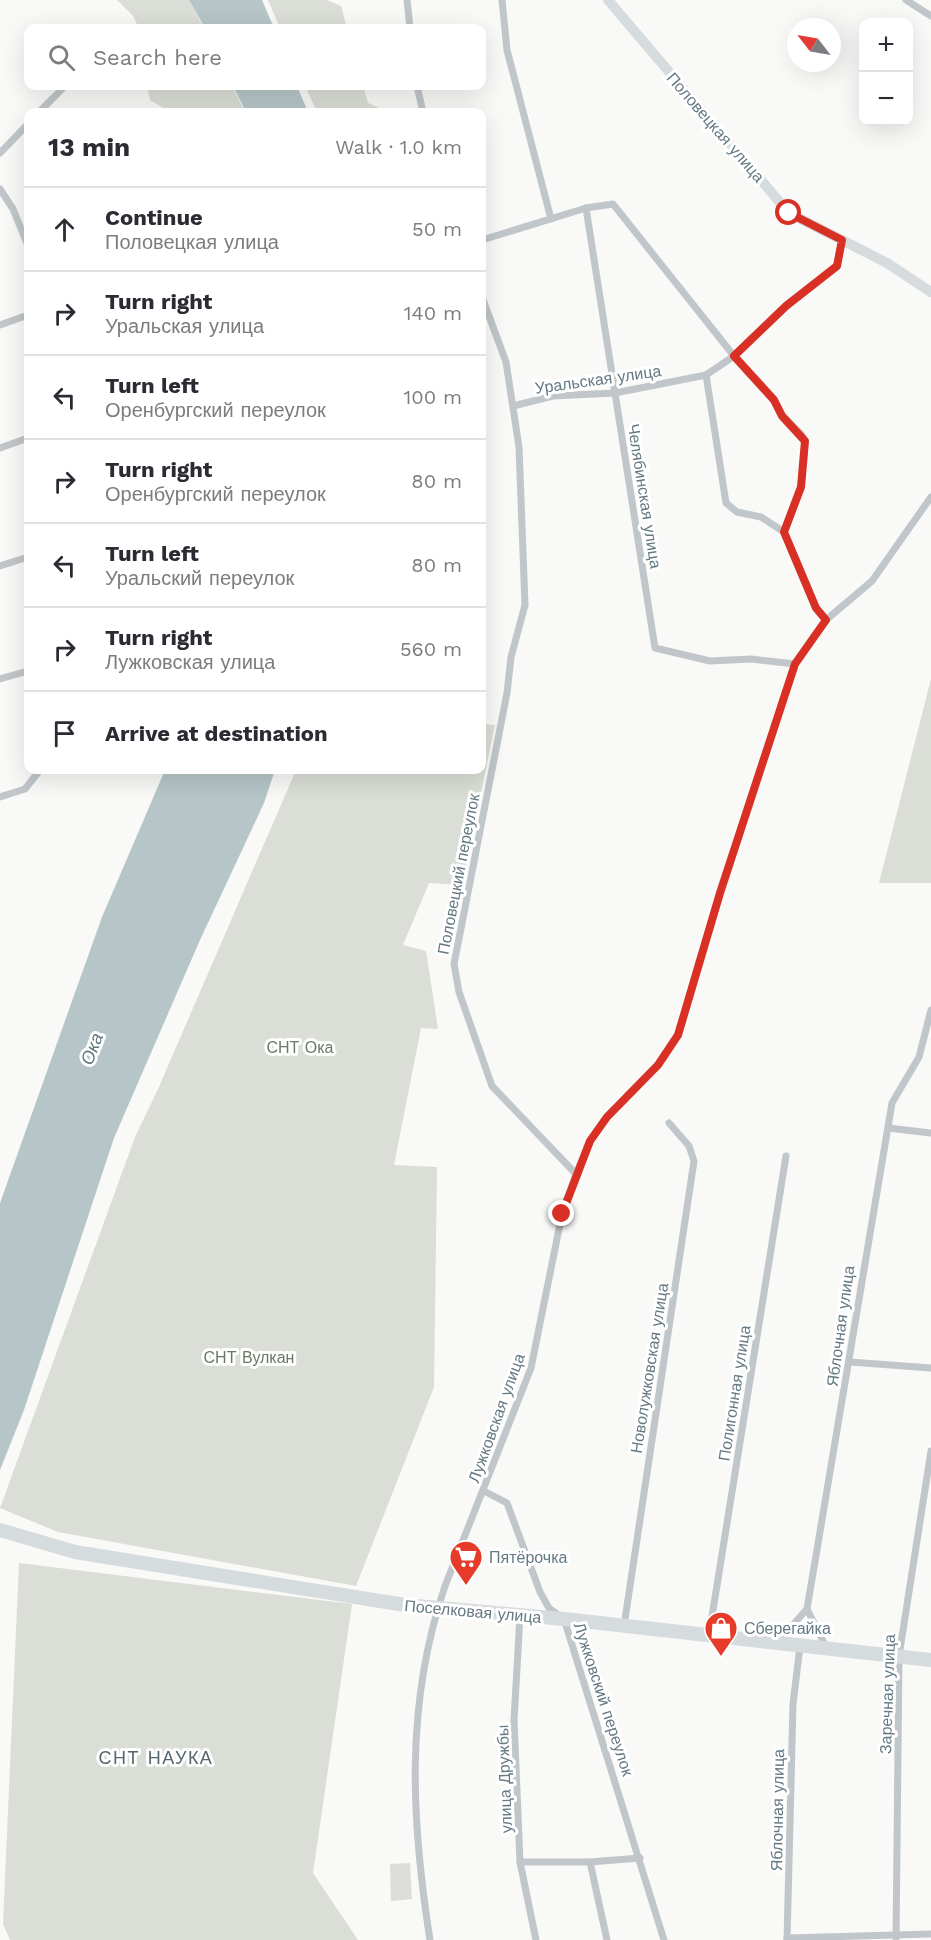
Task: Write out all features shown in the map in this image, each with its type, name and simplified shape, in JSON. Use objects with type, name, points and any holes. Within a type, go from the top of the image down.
[{"type":"highway","name":"Поселковая улица","points":[[0,1530],[75,1552],[437,1609],[564,1619],[931,1660]]},
{"type":"street","points":[[407,0],[410,24]]},
{"type":"street","points":[[502,0],[507,50],[551,219]]},
{"type":"street","name":"Половецкая улица","points":[[608,0],[789,213],[886,263],[931,292]]},
{"type":"street","points":[[906,0],[931,16]]},
{"type":"street","points":[[43,108],[61,90]]},
{"type":"street","points":[[418,90],[422,108]]},
{"type":"street","points":[[0,153],[24,128]]},
{"type":"street","points":[[0,189],[13,209],[24,236]]},
{"type":"street","points":[[486,239],[586,208],[613,204],[734,356],[774,400],[782,416],[805,441],[801,487],[784,532]]},
{"type":"street","name":"Челябинская улица","points":[[586,208],[655,648],[710,661],[751,659],[795,664]]},
{"type":"street","name":"Уральская улица","points":[[513,406],[553,396],[615,393],[706,375],[734,356],[786,306],[837,266],[842,240]]},
{"type":"street","name":"Половецкий переулок","points":[[486,308],[506,362],[519,447],[525,605],[511,657],[507,693],[454,964],[459,992],[492,1086],[576,1174]]},
{"type":"street","points":[[0,325],[24,316]]},
{"type":"street","points":[[706,375],[726,502],[737,512],[760,517],[784,532],[816,608],[826,620]]},
{"type":"street","points":[[0,448],[24,439]]},
{"type":"street","name":"Лужковская улица","points":[[430,1940],[419,1867],[415,1765],[416,1708],[437,1609],[531,1368],[562,1214],[590,1141],[607,1117],[658,1065],[678,1035],[720,893],[795,664],[826,620],[872,581],[931,497]]},
{"type":"street","points":[[0,566],[24,559]]},
{"type":"street","points":[[0,680],[24,672]]},
{"type":"street","points":[[0,797],[25,789],[37,774]]},
{"type":"street","name":"Яблочная улица","points":[[807,1609],[892,1103],[919,1057],[923,1034],[931,1010]]},
{"type":"street","name":"Новолужковская улица","points":[[624,1626],[694,1161],[689,1146],[669,1123]]},
{"type":"street","points":[[888,1128],[931,1133]]},
{"type":"street","name":"Полигонная улица","points":[[709,1635],[786,1156]]},
{"type":"street","points":[[850,1362],[931,1368]]},
{"type":"street","name":"Заречная улица","points":[[896,1938],[899,1656],[931,1451]]},
{"type":"street","name":"Лужковский переулок","points":[[484,1491],[507,1503],[540,1592],[549,1608],[564,1619],[664,1940]]},
{"type":"street","points":[[777,1643],[807,1609],[826,1648]]},
{"type":"street","name":"улица Дружбы","points":[[520,1615],[514,1720],[520,1862],[536,1940]]},
{"type":"street","name":"Яблочная улица","points":[[787,1939],[793,1704],[800,1646]]},
{"type":"street","points":[[520,1862],[590,1862],[640,1858]]},
{"type":"street","points":[[590,1862],[607,1940]]},
{"type":"street","points":[[787,1939],[896,1938],[931,1934]]},
{"type":"green space","points":[[117,0],[189,0],[202,24],[137,24],[133,16]]},
{"type":"green space","points":[[268,0],[327,0],[341,6],[346,24],[278,24]]},
{"type":"green space","points":[[148,90],[234,90],[243,108],[163,108],[150,100]]},
{"type":"green space","points":[[307,90],[364,90],[368,103],[379,108],[315,108]]},
{"type":"green space","points":[[931,679],[931,883],[879,883]]},
{"type":"green space","name":"СНТ Вулкан","points":[[486,724],[495,725],[486,769]]},
{"type":"green space","name":"СНТ Вулкан","points":[[294,774],[485,774],[462,885],[429,883],[403,945],[426,951],[438,1029],[421,1028],[394,1165],[437,1167],[434,1387],[356,1586],[58,1532],[0,1508],[135,1137]]},
{"type":"green space","points":[[19,1563],[352,1604],[313,1873],[358,1940],[10,1940],[3,1924]]},
{"type":"green space","points":[[410,1863],[412,1899],[391,1901],[390,1864]]},
{"type":"water","points":[[189,0],[262,0],[272,24],[203,24]]},
{"type":"water","points":[[235,90],[299,90],[306,108],[244,108]]},
{"type":"water","name":"Ока","points":[[163,774],[274,774],[264,803],[200,940],[114,1138],[24,1410],[0,1470],[0,1203],[102,917]]},
{"type":"place","name":"Пятёрочка","points":[[466,1586]]},
{"type":"place","name":"Сберегайка","points":[[721,1657]]},
{"type":"district","name":"СНТ НАУКА","points":[[156,1758]]},
{"type":"route","points":[[562,1214],[590,1141],[607,1117],[658,1065],[678,1035],[720,893],[795,664],[826,620],[816,608],[784,532],[801,487],[805,441],[782,416],[774,400],[734,356],[786,306],[837,266],[842,240],[789,213]]},
{"type":"park label","name":"СНТ Ока","points":[[300,1047]]}]
